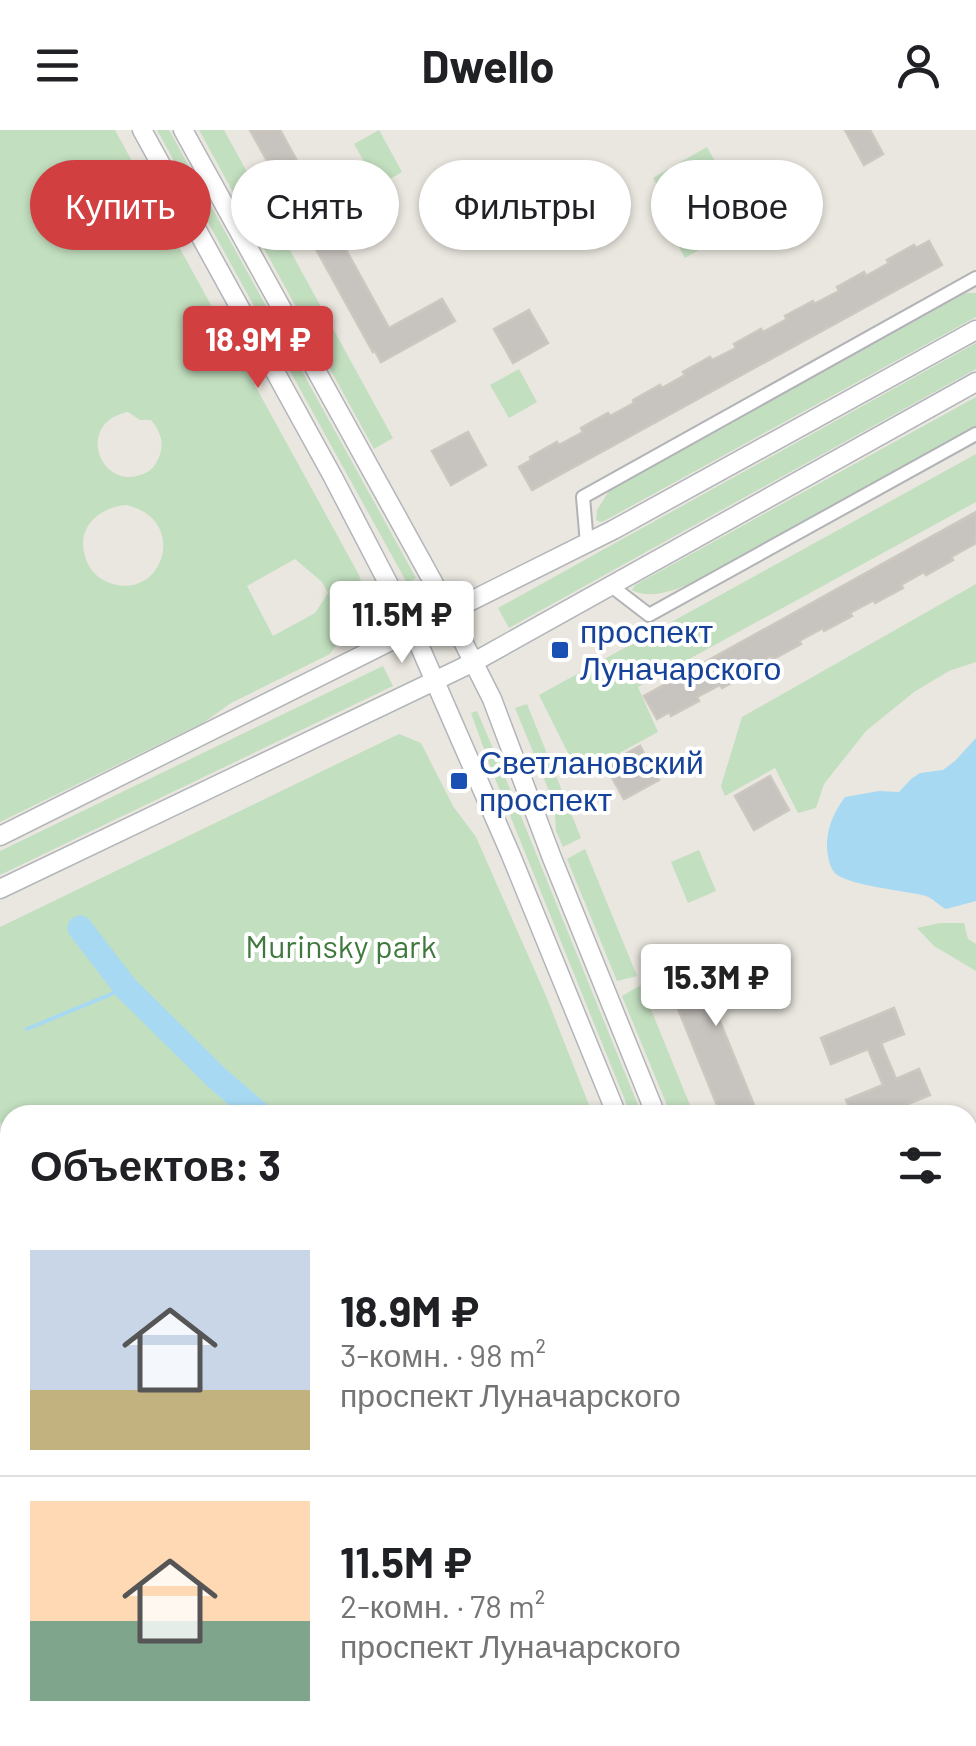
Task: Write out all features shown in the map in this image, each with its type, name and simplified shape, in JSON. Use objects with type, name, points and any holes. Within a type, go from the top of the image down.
[{"type":"main road","points":[[142,130],[413,631],[510,853],[613,1105]]},
{"type":"main road","points":[[183,130],[450,613],[492,699],[652,1105]]},
{"type":"main road","points":[[0,836],[587,544],[976,330]]},
{"type":"main road","points":[[0,889],[474,662],[976,382]]},
{"type":"street","points":[[587,544],[583,497],[976,278]]},
{"type":"street","points":[[610,585],[649,615],[976,434]]},
{"type":"green space","points":[[0,130],[115,130],[131,160],[30,160],[30,250],[181,250],[359,575],[367,601],[330,654],[231,703],[203,723],[0,822]],"holes":[[[128,412],[140,420],[151,420],[159,433],[162,447],[158,460],[143,474],[128,477],[115,473],[99,454],[102,428],[112,418]],[[126,505],[146,513],[158,526],[163,541],[162,556],[155,570],[144,581],[129,586],[98,576],[88,565],[83,546],[92,520],[107,510]],[[295,559],[322,582],[328,593],[315,613],[273,636],[247,586]]]},
{"type":"green space","points":[[157,130],[169,130],[186,160],[174,160]]},
{"type":"green space","points":[[199,130],[224,130],[240,160],[231,160],[231,188]]},
{"type":"green space","points":[[379,130],[395,160],[363,160],[354,144]]},
{"type":"green space","points":[[707,147],[714,160],[684,160]]},
{"type":"green space","points":[[211,206],[231,242],[231,250],[235,250],[416,578],[407,583],[211,228]]},
{"type":"green space","points":[[265,250],[290,250],[393,438],[374,449]]},
{"type":"green space","points":[[680,250],[699,250],[685,258]]},
{"type":"green space","points":[[966,293],[976,293],[976,317],[604,521],[596,520],[597,510],[609,491]]},
{"type":"green space","points":[[976,343],[976,369],[509,628],[498,608]]},
{"type":"green space","points":[[519,369],[537,402],[509,418],[490,385]]},
{"type":"green space","points":[[976,397],[976,426],[687,585],[652,594],[632,590],[635,585]]},
{"type":"green space","points":[[976,454],[976,502],[638,687],[658,732],[579,775],[539,695]]},
{"type":"green space","points":[[976,584],[976,662],[949,671],[914,692],[866,731],[824,784],[816,808],[798,813],[775,768],[725,796],[721,786],[742,717]]},
{"type":"green space","points":[[383,666],[393,686],[0,875],[0,851]]},
{"type":"green space","points":[[527,704],[581,838],[563,847],[556,831],[554,803],[515,708]]},
{"type":"green space","points":[[477,711],[501,767],[638,1105],[627,1105],[471,713]]},
{"type":"green space","name":"Murinsky park","points":[[399,734],[421,743],[453,806],[476,837],[589,1105],[0,1105],[0,927]]},
{"type":"green space","points":[[585,849],[637,976],[617,981],[567,859]]},
{"type":"green space","points":[[699,850],[716,891],[688,903],[671,862]]},
{"type":"green space","points":[[964,923],[968,939],[976,944],[976,971],[934,946],[917,928]]},
{"type":"green space","points":[[641,985],[690,1105],[667,1105],[622,996]]},
{"type":"water","points":[[976,738],[976,901],[946,909],[926,896],[862,884],[834,872],[827,849],[828,835],[845,797],[899,792],[920,773],[943,770]]},
{"type":"building","points":[[250,130],[280,130],[297,160],[267,160]]},
{"type":"building","points":[[845,130],[870,130],[883,154],[864,165]]},
{"type":"building","points":[[929,241],[942,265],[532,490],[519,467],[530,457],[583,432],[581,428],[634,403],[633,400],[660,385],[662,388],[710,357],[712,360],[736,348],[734,344],[787,319],[785,316],[839,291],[837,287],[864,272],[866,276],[914,245],[916,248]]},
{"type":"building","points":[[316,250],[346,250],[389,328],[442,299],[455,321],[381,362]]},
{"type":"building","points":[[529,310],[548,343],[513,363],[494,329]]},
{"type":"building","points":[[468,432],[486,465],[451,485],[432,451]]},
{"type":"building","points":[[976,512],[976,543],[951,557],[953,560],[926,575],[924,572],[901,585],[903,588],[850,613],[852,616],[799,641],[801,644],[773,659],[771,656],[747,669],[749,673],[697,697],[699,701],[657,719],[644,696]]},
{"type":"building","points":[[640,746],[659,780],[624,799],[605,765]]},
{"type":"building","points":[[770,776],[789,810],[754,830],[735,796]]},
{"type":"building","points":[[747,953],[759,983],[712,1002],[754,1105],[717,1105],[668,984]]},
{"type":"building","points":[[894,1008],[904,1034],[881,1043],[896,1079],[919,1069],[930,1095],[906,1105],[848,1105],[846,1100],[883,1085],[868,1049],[831,1064],[821,1038]]},
{"type":"waterway","points":[[80,928],[126,988],[248,1105]]},
{"type":"waterway","points":[[27,1029],[126,988]]},
{"type":"place","name":"проспект Луначарского","points":[[560,650]]},
{"type":"place","name":"Светлановский проспект","points":[[459,781]]}]
